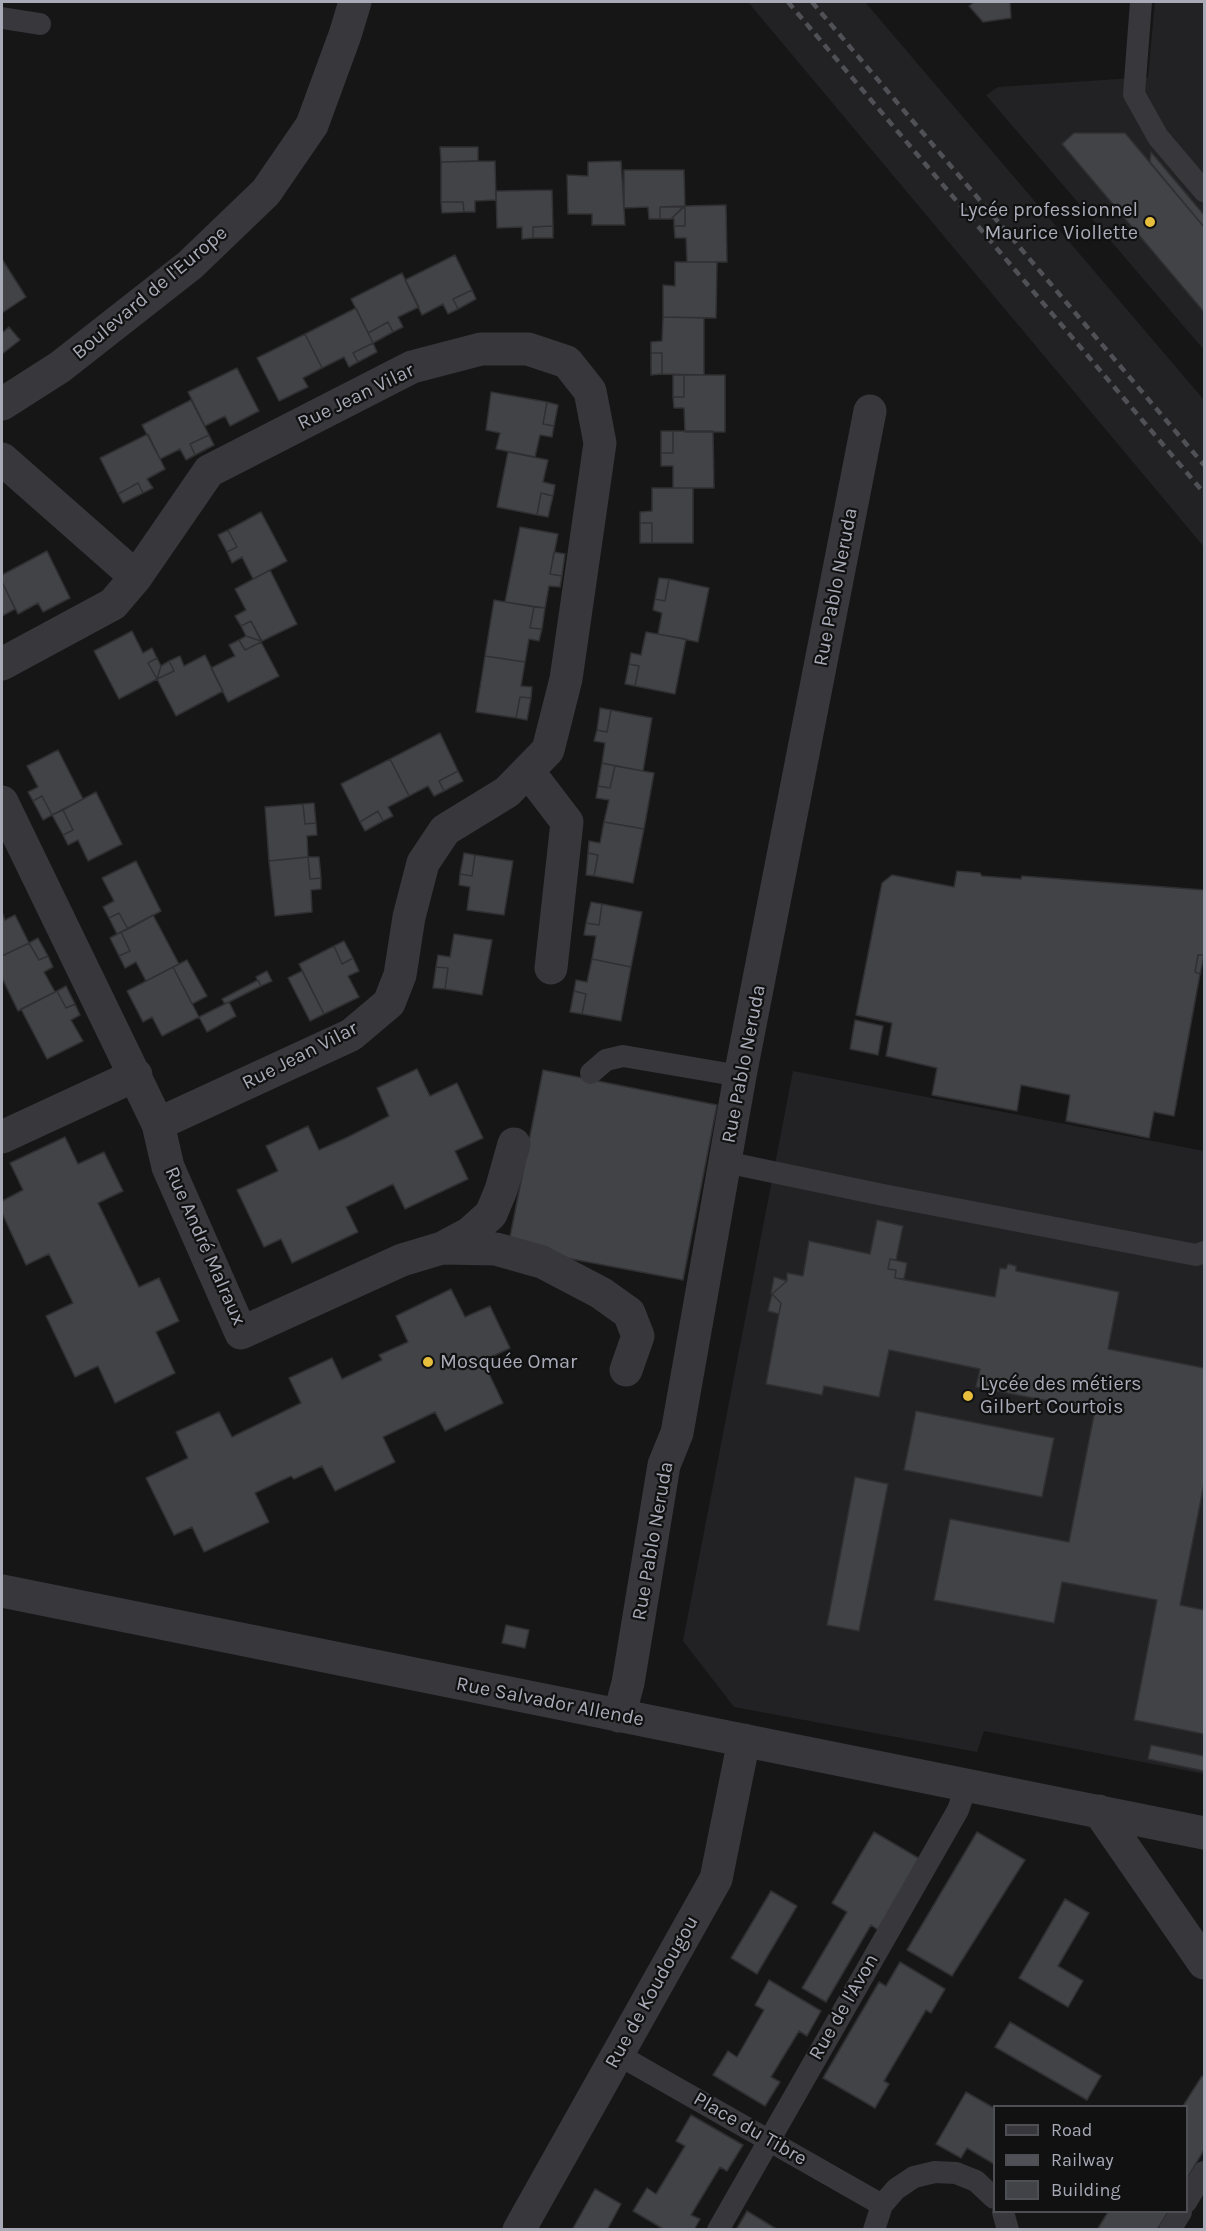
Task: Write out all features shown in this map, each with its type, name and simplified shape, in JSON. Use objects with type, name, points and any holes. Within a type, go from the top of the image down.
[{"type":"street","name":"Boulevard de l'Europe","points":[[2,404],[60,368],[181,272],[266,192],[312,125],[355,2]]},
{"type":"street","name":"Rue Jean Vilar","points":[[2,664],[113,604],[136,577],[209,471],[412,368],[482,349],[528,349],[567,362],[590,391],[600,443],[566,680],[548,750],[507,792],[445,830],[423,863],[409,917],[400,975],[390,1003],[351,1035],[158,1124]]},
{"type":"street","name":"Rue Pablo Neruda","points":[[620,1716],[628,1683],[664,1465],[677,1433],[740,1076],[870,411]]},
{"type":"street","points":[[2,459],[136,577]]},
{"type":"street","points":[[528,771],[567,822],[551,968]]},
{"type":"street","points":[[2,802],[158,1124]]},
{"type":"street","points":[[2,1137],[136,1075]]},
{"type":"street","name":"Rue André Malraux","points":[[158,1124],[168,1167],[241,1333],[402,1260],[442,1248],[470,1233],[491,1214],[501,1190],[514,1143]]},
{"type":"street","name":"Rue André Malraux","points":[[442,1248],[496,1249],[542,1262],[601,1293],[629,1313],[638,1336],[626,1370]]},
{"type":"street","name":"Rue Salvador Allende","points":[[2,1591],[1204,1833]]},
{"type":"street","name":"Rue de Koudougou","points":[[519,2229],[716,1879],[744,1740]]},
{"type":"street","points":[[1099,1811],[1204,1963]]},
{"type":"lane","points":[[1141,2],[1134,94],[1158,137],[1204,191]]},
{"type":"lane","points":[[2,18],[39,24]]},
{"type":"lane","points":[[591,1073],[606,1060],[623,1056],[740,1076]]},
{"type":"lane","points":[[725,1162],[1196,1255],[1204,1252]]},
{"type":"lane","name":"Rue de l'Avon","points":[[718,2229],[768,2138],[958,1810],[968,1784]]},
{"type":"lane","name":"Place du Tibre","points":[[617,2054],[882,2205]]},
{"type":"lane","points":[[874,2229],[882,2205],[896,2189],[914,2177],[935,2172],[956,2173],[976,2181],[993,2197]]},
{"type":"lane","points":[[1188,2199],[1204,2172]]},
{"type":"lane","points":[[1004,2213],[1008,2229]]},
{"type":"lane","points":[[1170,2229],[1180,2213]]},
{"type":"shaded area","points":[[748,2],[865,2],[1204,400],[1204,547]]},
{"type":"shaded area","name":"Lycée professionnel Maurice Viollette","points":[[1155,2],[1204,2],[1204,350],[986,95],[998,87],[1148,77]]},
{"type":"shaded area","name":"Lycée des métiers Gilbert Courtois","points":[[793,1071],[1204,1151],[1204,1774],[984,1731],[977,1752],[734,1707],[683,1641]]},
{"type":"building","points":[[974,2],[1010,2],[1011,18],[983,22],[969,6]]},
{"type":"building","points":[[1074,133],[1125,133],[1204,227],[1204,312],[1062,144]]},
{"type":"building","points":[[440,147],[478,147],[478,161],[441,162]]},
{"type":"building","points":[[1151,152],[1204,215],[1204,227],[1150,162]]},
{"type":"building","points":[[495,161],[496,200],[475,201],[475,212],[464,212],[463,202],[441,202],[441,162]]},
{"type":"building","points":[[621,161],[625,225],[592,225],[592,214],[568,214],[567,175],[588,176],[588,162]]},
{"type":"building","points":[[624,170],[684,170],[685,206],[660,207],[660,219],[649,219],[648,207],[624,208]]},
{"type":"building","points":[[552,190],[553,226],[533,227],[533,238],[522,239],[522,227],[497,228],[496,191]]},
{"type":"building","points":[[441,202],[463,202],[464,212],[442,213]]},
{"type":"building","points":[[726,205],[727,262],[687,262],[686,238],[675,238],[674,226],[685,226],[685,206]]},
{"type":"building","points":[[685,206],[685,226],[674,226],[674,219],[671,219]]},
{"type":"building","points":[[660,207],[683,207],[671,219],[660,219]]},
{"type":"building","points":[[553,226],[553,238],[533,238],[533,227]]},
{"type":"building","points":[[455,255],[472,290],[453,299],[458,309],[448,314],[443,304],[422,315],[405,280]]},
{"type":"building","points":[[2,259],[26,297],[2,313]]},
{"type":"building","points":[[675,262],[717,262],[716,318],[663,317],[663,285],[675,286]]},
{"type":"building","points":[[402,273],[419,307],[398,317],[403,327],[393,332],[388,322],[368,333],[351,299]]},
{"type":"building","points":[[472,290],[476,299],[458,309],[453,299]]},
{"type":"building","points":[[356,308],[373,343],[353,353],[358,362],[349,367],[344,357],[322,368],[305,334]]},
{"type":"building","points":[[663,317],[704,318],[704,375],[662,374],[662,353],[651,353],[651,342],[662,341]]},
{"type":"building","points":[[388,322],[393,332],[373,343],[368,333]]},
{"type":"building","points":[[9,327],[20,340],[2,354],[2,333]]},
{"type":"building","points":[[305,334],[322,368],[303,378],[308,387],[279,401],[257,358]]},
{"type":"building","points":[[373,343],[377,352],[358,362],[353,353]]},
{"type":"building","points":[[651,353],[662,353],[662,374],[651,375]]},
{"type":"building","points":[[237,368],[259,411],[230,426],[225,416],[205,426],[188,392]]},
{"type":"building","points":[[673,375],[684,375],[684,397],[673,397]]},
{"type":"building","points":[[684,375],[725,375],[725,432],[685,432],[684,408],[674,408],[673,397],[684,397]]},
{"type":"building","points":[[491,392],[547,402],[543,424],[554,426],[552,437],[540,435],[535,457],[496,449],[500,433],[486,430]]},
{"type":"building","points":[[191,400],[209,435],[190,444],[195,455],[186,460],[180,449],[160,459],[142,425]]},
{"type":"building","points":[[547,402],[558,405],[554,426],[543,424]]},
{"type":"building","points":[[661,431],[673,431],[673,453],[661,453]]},
{"type":"building","points":[[673,431],[713,431],[714,488],[673,488],[673,466],[661,466],[661,453],[673,453]]},
{"type":"building","points":[[148,434],[165,469],[147,479],[153,488],[143,493],[138,483],[118,494],[100,458]]},
{"type":"building","points":[[209,435],[214,445],[195,455],[190,444]]},
{"type":"building","points":[[508,452],[548,460],[543,482],[555,485],[553,496],[541,493],[537,515],[497,507]]},
{"type":"building","points":[[138,483],[143,493],[123,503],[118,494]]},
{"type":"building","points":[[652,488],[693,488],[693,543],[652,543],[652,523],[640,523],[640,512],[652,511]]},
{"type":"building","points":[[541,493],[553,496],[548,517],[537,515]]},
{"type":"building","points":[[261,512],[287,561],[253,579],[242,557],[232,563],[227,552],[237,547],[228,530]]},
{"type":"building","points":[[640,523],[652,523],[652,543],[640,543]]},
{"type":"building","points":[[520,527],[558,534],[550,574],[562,576],[560,587],[549,586],[545,608],[505,602]]},
{"type":"building","points":[[228,530],[237,547],[227,552],[218,535]]},
{"type":"building","points":[[47,551],[70,598],[43,612],[38,603],[18,614],[2,582],[2,575]]},
{"type":"building","points":[[554,552],[565,554],[562,576],[550,574]]},
{"type":"building","points":[[270,570],[297,624],[262,641],[251,621],[241,626],[235,616],[246,610],[235,589]]},
{"type":"building","points":[[659,578],[669,579],[665,601],[655,599]]},
{"type":"building","points":[[669,579],[709,588],[698,642],[658,634],[662,613],[653,610],[655,599],[665,601]]},
{"type":"building","points":[[2,582],[15,609],[2,616]]},
{"type":"building","points":[[494,600],[534,607],[530,628],[542,629],[539,641],[529,639],[525,662],[485,656]]},
{"type":"building","points":[[534,607],[545,608],[542,629],[530,628]]},
{"type":"building","points":[[251,621],[261,641],[246,636],[241,626]]},
{"type":"building","points":[[132,631],[143,653],[152,648],[157,658],[148,663],[157,679],[119,699],[94,651]]},
{"type":"building","points":[[646,632],[686,639],[675,694],[635,686],[639,666],[629,664],[631,653],[641,655]]},
{"type":"building","points":[[246,636],[261,642],[245,650],[239,640]]},
{"type":"building","points":[[239,640],[245,650],[261,642],[279,676],[228,702],[211,668],[235,656],[229,645]]},
{"type":"building","points":[[205,655],[223,691],[176,716],[157,679],[174,671],[169,661],[180,656],[184,666]]},
{"type":"building","points":[[485,656],[525,662],[521,686],[532,687],[531,698],[520,697],[516,718],[476,712]]},
{"type":"building","points":[[157,658],[161,666],[157,679],[148,663]]},
{"type":"building","points":[[169,661],[174,671],[157,679],[161,666]]},
{"type":"building","points":[[629,664],[639,666],[635,686],[625,684]]},
{"type":"building","points":[[520,697],[531,698],[527,720],[516,718]]},
{"type":"building","points":[[600,708],[611,710],[607,732],[597,730]]},
{"type":"building","points":[[611,710],[652,718],[643,771],[602,763],[605,743],[594,741],[597,730],[607,732]]},
{"type":"building","points":[[440,733],[458,771],[439,781],[444,791],[434,796],[428,786],[409,796],[390,759]]},
{"type":"building","points":[[58,750],[83,799],[52,815],[42,796],[33,801],[28,792],[38,787],[27,766]]},
{"type":"building","points":[[390,759],[409,796],[388,807],[393,816],[383,821],[378,811],[360,822],[341,784]]},
{"type":"building","points":[[602,763],[615,766],[610,788],[598,786]]},
{"type":"building","points":[[615,766],[654,773],[644,829],[604,822],[609,800],[596,798],[598,786],[610,788]]},
{"type":"building","points":[[458,771],[463,781],[444,791],[439,781]]},
{"type":"building","points":[[96,792],[122,844],[88,861],[78,840],[68,845],[63,835],[73,830],[63,810]]},
{"type":"building","points":[[42,796],[52,815],[43,820],[33,801]]},
{"type":"building","points":[[314,803],[316,823],[305,824],[303,804]]},
{"type":"building","points":[[303,804],[305,824],[316,823],[317,835],[307,836],[308,857],[269,861],[265,807]]},
{"type":"building","points":[[63,810],[73,830],[63,835],[52,815]]},
{"type":"building","points":[[378,811],[383,821],[365,831],[360,822]]},
{"type":"building","points":[[604,822],[644,829],[633,883],[594,876],[598,855],[588,853],[589,841],[600,843]]},
{"type":"building","points":[[464,853],[475,855],[472,876],[460,874]]},
{"type":"building","points":[[588,853],[598,855],[594,876],[586,875]]},
{"type":"building","points":[[475,855],[513,861],[504,915],[467,910],[470,887],[459,885],[460,874],[472,876]]},
{"type":"building","points":[[308,857],[319,857],[321,878],[310,879]]},
{"type":"building","points":[[308,857],[310,879],[321,878],[321,889],[311,890],[312,912],[275,916],[269,861]]},
{"type":"building","points":[[136,861],[161,911],[128,929],[119,913],[109,918],[103,907],[114,901],[102,878]]},
{"type":"building","points":[[957,871],[980,873],[982,876],[1021,879],[1022,876],[1204,890],[1204,955],[1198,955],[1195,972],[1200,974],[1174,1116],[1154,1112],[1149,1138],[1066,1121],[1070,1095],[1021,1085],[1017,1111],[932,1095],[937,1068],[886,1056],[892,1023],[856,1015],[882,883],[892,875],[954,887]]},
{"type":"building","points":[[591,902],[602,904],[599,925],[586,923]]},
{"type":"building","points":[[602,904],[642,912],[631,967],[592,959],[596,936],[584,935],[586,923],[599,925]]},
{"type":"building","points":[[2,912],[5,920],[15,915],[29,943],[2,956]]},
{"type":"building","points":[[119,913],[128,929],[117,934],[109,918]]},
{"type":"building","points":[[153,915],[179,964],[146,981],[136,962],[125,968],[119,956],[130,951],[121,932]]},
{"type":"building","points":[[121,932],[130,951],[119,956],[110,938]]},
{"type":"building","points":[[454,934],[492,940],[482,995],[445,989],[448,968],[436,967],[438,955],[450,957]]},
{"type":"building","points":[[38,938],[48,956],[39,960],[29,943]]},
{"type":"building","points":[[344,941],[353,958],[342,964],[334,946]]},
{"type":"building","points":[[29,943],[39,960],[48,956],[53,967],[44,972],[55,992],[18,1011],[2,978],[2,956]]},
{"type":"building","points":[[334,946],[342,964],[353,958],[359,971],[348,976],[359,997],[324,1014],[299,964]]},
{"type":"building","points":[[1198,955],[1204,955],[1200,974],[1195,972]]},
{"type":"building","points":[[592,959],[631,967],[621,1021],[582,1014],[586,994],[574,991],[576,980],[587,982]]},
{"type":"building","points":[[187,960],[207,996],[192,1004],[173,967]]},
{"type":"building","points":[[173,967],[199,1017],[162,1036],[152,1017],[143,1022],[127,991]]},
{"type":"building","points":[[436,967],[448,968],[445,989],[433,988]]},
{"type":"building","points":[[267,971],[272,981],[261,986],[256,977]]},
{"type":"building","points":[[302,971],[324,1014],[310,1021],[288,978]]},
{"type":"building","points":[[258,980],[261,986],[225,1004],[222,999]]},
{"type":"building","points":[[66,986],[75,1004],[66,1008],[57,991]]},
{"type":"building","points":[[57,991],[66,1008],[75,1004],[80,1015],[71,1020],[83,1041],[47,1059],[21,1009]]},
{"type":"building","points":[[574,991],[586,994],[582,1014],[570,1012]]},
{"type":"building","points":[[229,1002],[236,1016],[207,1032],[199,1017]]},
{"type":"building","points":[[855,1020],[883,1026],[878,1055],[850,1049]]},
{"type":"building","points":[[417,1069],[430,1096],[457,1083],[483,1138],[455,1151],[468,1179],[405,1209],[393,1184],[346,1207],[358,1232],[292,1263],[281,1239],[264,1247],[237,1190],[278,1171],[266,1146],[308,1126],[319,1150],[348,1137],[389,1116],[377,1088]]},
{"type":"building","points":[[543,1070],[717,1105],[683,1280],[508,1247]]},
{"type":"building","points":[[65,1137],[78,1164],[104,1152],[123,1191],[98,1203],[139,1287],[159,1278],[179,1321],[156,1332],[175,1373],[115,1403],[98,1366],[75,1377],[46,1316],[73,1303],[49,1254],[26,1265],[2,1213],[2,1201],[23,1190],[10,1163]]},
{"type":"building","points":[[877,1220],[903,1226],[896,1260],[890,1259],[888,1269],[896,1270],[895,1278],[995,1297],[1000,1268],[1006,1269],[1008,1264],[1016,1266],[1016,1271],[1119,1292],[1108,1349],[1204,1368],[1204,1484],[1180,1605],[1204,1610],[1204,1734],[1134,1720],[1157,1600],[1062,1582],[1054,1623],[934,1600],[950,1519],[1069,1542],[1095,1410],[976,1387],[980,1369],[889,1350],[879,1397],[824,1386],[822,1395],[766,1384],[781,1303],[772,1294],[787,1281],[787,1273],[803,1276],[809,1241],[870,1254]]},
{"type":"building","points":[[890,1259],[907,1263],[904,1279],[895,1278],[896,1270],[888,1269]]},
{"type":"building","points":[[774,1277],[787,1281],[772,1294],[771,1293]]},
{"type":"building","points":[[451,1289],[465,1317],[490,1306],[510,1348],[483,1361],[503,1403],[445,1431],[435,1412],[383,1437],[395,1462],[335,1491],[322,1466],[294,1479],[291,1476],[255,1493],[269,1522],[204,1552],[192,1527],[174,1535],[146,1478],[188,1458],[176,1432],[219,1412],[232,1437],[301,1403],[289,1378],[332,1358],[342,1379],[382,1360],[379,1355],[408,1342],[396,1316]]},
{"type":"building","points":[[772,1294],[781,1303],[779,1314],[768,1311]]},
{"type":"building","points":[[916,1411],[1054,1438],[1042,1497],[904,1470]]},
{"type":"building","points":[[855,1477],[888,1484],[859,1631],[827,1625]]},
{"type":"building","points":[[506,1625],[529,1630],[525,1648],[502,1643]]},
{"type":"building","points":[[1151,1745],[1204,1756],[1204,1771],[1148,1759]]},
{"type":"building","points":[[874,1832],[920,1859],[878,1930],[871,1925],[826,2002],[802,1988],[847,1912],[832,1903]]},
{"type":"building","points":[[977,1832],[1025,1860],[952,1976],[907,1950]]},
{"type":"building","points":[[771,1891],[797,1906],[757,1974],[731,1958]]},
{"type":"building","points":[[1065,1899],[1089,1913],[1058,1966],[1083,1981],[1068,2007],[1019,1978]]},
{"type":"building","points":[[900,1962],[945,1989],[931,2013],[926,2010],[884,2081],[889,2084],[875,2108],[823,2078],[879,1982],[886,1986]]},
{"type":"building","points":[[769,1980],[821,2011],[807,2036],[799,2031],[771,2077],[780,2082],[765,2106],[713,2075],[728,2051],[737,2057],[764,2010],[755,2005]]},
{"type":"building","points":[[1010,2022],[1101,2076],[1087,2100],[995,2047]]},
{"type":"building","points":[[1202,2076],[1204,2077],[1204,2150],[1188,2177],[1188,2105],[1184,2105]]},
{"type":"building","points":[[966,2092],[993,2107],[993,2163],[967,2148],[961,2158],[936,2144]]},
{"type":"building","points":[[691,2115],[743,2145],[727,2171],[720,2167],[691,2215],[700,2219],[694,2230],[665,2230],[633,2211],[647,2188],[656,2194],[685,2146],[676,2141]]},
{"type":"building","points":[[595,2189],[621,2204],[607,2230],[572,2230]]},
{"type":"building","points":[[747,2211],[778,2230],[736,2230]]},
{"type":"building","points":[[1107,2213],[1167,2213],[1157,2230],[1097,2230]]},
{"type":"railway","points":[[788,2],[1204,493]]},
{"type":"railway","points":[[812,2],[1204,465]]},
{"type":"place","name":"Lycée professionnel Maurice Viollette","points":[[1150,222]]},
{"type":"place","name":"Mosquée Omar","points":[[428,1362]]},
{"type":"place","name":"Lycée des métiers Gilbert Courtois","points":[[968,1396]]}]
